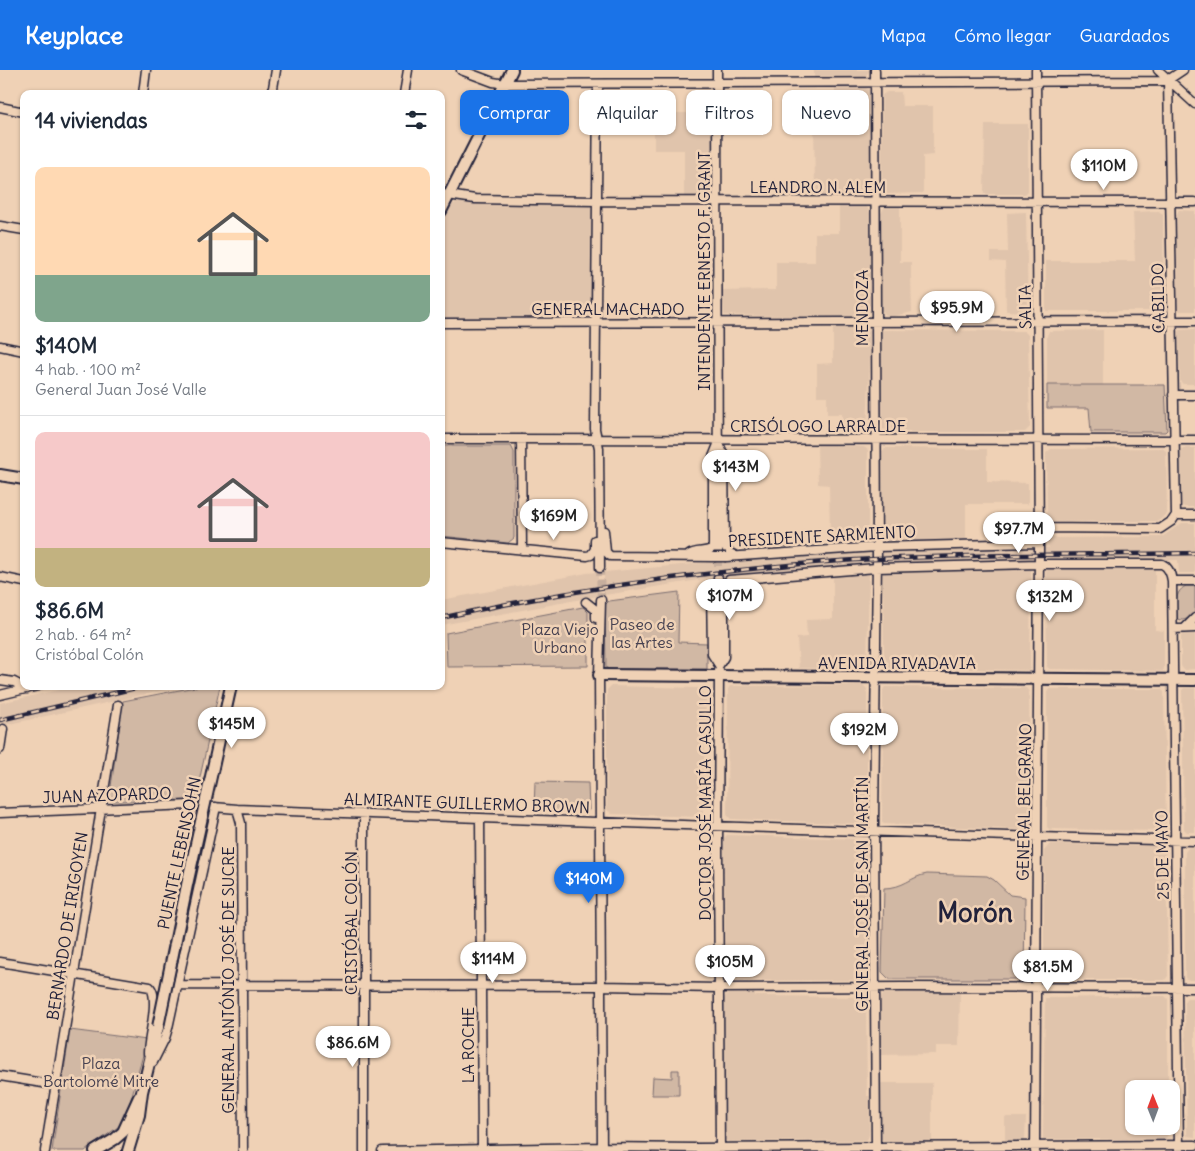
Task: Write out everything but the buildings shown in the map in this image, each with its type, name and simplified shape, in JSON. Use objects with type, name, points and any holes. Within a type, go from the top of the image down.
[{"type":"main road","points":[[445,194],[512,70]]},
{"type":"main road","points":[[0,475],[20,478]]},
{"type":"main road","name":"AVENIDA RIVADAVIA","points":[[599,675],[1195,680]]},
{"type":"main road","points":[[211,807],[231,690]]},
{"type":"main road","name":"PUENTE LEBENSOHN","points":[[142,1092],[158,1027],[187,885],[231,690]]},
{"type":"main road","points":[[95,1151],[123,1132],[142,1092]]},
{"type":"main road","points":[[128,1151],[139,1115],[142,1092]]},
{"type":"street","points":[[144,90],[146,70]]},
{"type":"street","points":[[273,90],[276,70]]},
{"type":"street","points":[[405,90],[408,70]]},
{"type":"street","points":[[461,70],[492,82],[505,84],[1168,80],[1183,70]]},
{"type":"street","name":"INTENDENTE ERNESTO F. GRANT","points":[[716,70],[718,441],[716,555]]},
{"type":"street","name":"MENDOZA","points":[[875,70],[877,547]]},
{"type":"street","name":"SALTA","points":[[1036,70],[1039,543]]},
{"type":"street","points":[[1158,70],[1195,104]]},
{"type":"street","name":"CABILDO","points":[[1168,80],[1176,515]]},
{"type":"street","points":[[598,84],[595,323],[600,568]]},
{"type":"street","points":[[0,107],[20,111]]},
{"type":"street","name":"LEANDRO N. ALEM","points":[[445,194],[474,199],[596,201],[1195,202]]},
{"type":"street","points":[[0,226],[20,229]]},
{"type":"street","name":"GENERAL MACHADO","points":[[445,323],[1195,320]]},
{"type":"street","points":[[0,346],[20,350]]},
{"type":"street","points":[[1173,395],[1195,395]]},
{"type":"street","name":"CRISÓLOGO LARRALDE","points":[[445,439],[718,441],[1195,440]]},
{"type":"street","points":[[521,439],[522,550]]},
{"type":"street","name":"INTENDENTE ERNESTO F. GRANT","points":[[718,441],[724,456],[725,546],[728,552],[736,556]]},
{"type":"street","name":"INTENDENTE ERNESTO F. GRANT","points":[[688,557],[693,552],[708,551],[713,547],[713,457],[718,441]]},
{"type":"street","points":[[1039,528],[1160,529],[1172,521],[1176,515],[1195,515]]},
{"type":"street","points":[[445,542],[587,556],[591,555],[595,549],[595,529],[600,518]]},
{"type":"street","name":"PRESIDENTE SARMIENTO","points":[[600,518],[604,529],[606,552],[607,555],[613,557],[716,555],[726,557],[877,547],[1039,543]]},
{"type":"street","name":"GENERAL BELGRANO","points":[[1035,1149],[1039,543]]},
{"type":"street","name":"GENERAL JOSÉ DE SAN MARTÍN","points":[[876,1148],[875,832],[877,547]]},
{"type":"street","points":[[876,568],[1039,564]]},
{"type":"street","name":"25 DE MAYO","points":[[1039,564],[1162,564],[1168,568],[1172,582],[1179,1148]]},
{"type":"street","name":"DOCTOR JOSÉ MARÍA CASULLO","points":[[719,665],[724,657],[724,586],[729,580],[876,568]]},
{"type":"street","points":[[0,577],[20,581]]},
{"type":"street","name":"DOCTOR JOSÉ MARÍA CASULLO","points":[[718,578],[720,1149]]},
{"type":"street","points":[[1172,582],[1195,582]]},
{"type":"street","name":"DOCTOR JOSÉ MARÍA CASULLO","points":[[711,585],[712,654],[719,665]]},
{"type":"street","points":[[601,600],[599,675],[602,1149]]},
{"type":"street","points":[[586,602],[596,610],[597,642],[599,646]]},
{"type":"street","points":[[1185,628],[1195,618]]},
{"type":"street","points":[[1173,629],[1195,628]]},
{"type":"street","points":[[0,680],[14,682],[20,685]]},
{"type":"street","points":[[0,695],[22,690]]},
{"type":"street","name":"BERNARDO DE IRIGOYEN","points":[[45,1151],[118,705]]},
{"type":"street","points":[[0,749],[4,729]]},
{"type":"street","name":"JUAN AZOPARDO","points":[[0,813],[191,805],[211,807]]},
{"type":"street","points":[[148,1070],[164,1038],[177,985],[211,807]]},
{"type":"street","name":"ALMIRANTE GUILLERMO BROWN","points":[[211,807],[875,832],[1195,840]]},
{"type":"street","name":"GENERAL ANTÓNIO JOSÉ DE SUCRE","points":[[237,809],[241,823],[243,1151]]},
{"type":"street","name":"CRISTÓBAL COLÓN","points":[[364,814],[364,1151]]},
{"type":"street","name":"LA ROCHE","points":[[480,818],[482,1150]]},
{"type":"street","points":[[0,962],[144,985],[153,990],[155,999],[148,1049],[148,1070]]},
{"type":"street","points":[[177,985],[600,986],[625,988],[1195,988]]},
{"type":"street","points":[[0,1076],[55,1085]]},
{"type":"street","points":[[382,1151],[1035,1149],[1179,1148],[1195,1146]]},
{"type":"shaded area","points":[[814,70],[869,71],[862,78],[814,78]]},
{"type":"shaded area","points":[[835,87],[865,87],[871,91],[870,191],[869,195],[865,197],[815,196],[814,135],[869,135],[869,90],[835,90]]},
{"type":"shaded area","points":[[887,92],[901,92],[902,106],[933,106],[933,155],[923,156],[923,193],[886,194],[882,191],[882,95]]},
{"type":"shaded area","points":[[676,113],[686,113],[686,135],[713,135],[713,189],[707,197],[684,197],[684,150],[654,150],[654,135],[676,135]]},
{"type":"shaded area","points":[[985,124],[1028,124],[1028,191],[1025,194],[984,194]]},
{"type":"shaded area","points":[[458,201],[516,205],[585,205],[591,207],[593,211],[591,314],[585,318],[445,319],[445,219],[451,206]]},
{"type":"shaded area","points":[[839,206],[864,206],[867,207],[870,213],[870,312],[863,317],[724,315],[722,291],[776,290],[776,262],[815,262],[815,233],[839,233]]},
{"type":"shaded area","points":[[900,206],[900,262],[911,262],[912,312],[890,317],[881,310],[880,215],[884,208]]},
{"type":"shaded area","points":[[1179,210],[1195,211],[1195,311],[1179,311],[1178,308],[1176,215]]},
{"type":"shaded area","points":[[1159,211],[1163,215],[1164,309],[1161,311],[1046,311],[1046,261],[1135,261],[1133,212]]},
{"type":"shaded area","points":[[1026,212],[1028,309],[1027,312],[1006,311],[1005,262],[991,261],[991,252],[1008,252],[1007,213]]},
{"type":"shaded area","points":[[833,327],[867,327],[871,331],[867,430],[864,433],[842,433],[842,414],[827,414],[827,396],[817,396],[817,364],[833,363]]},
{"type":"shaded area","points":[[1195,329],[1195,384],[1183,384],[1180,381],[1179,332],[1180,330]]},
{"type":"shaded area","points":[[1103,330],[1103,385],[1047,385],[1047,336],[1049,331]]},
{"type":"shaded area","points":[[881,331],[1024,331],[1028,335],[1030,427],[1025,432],[887,432],[882,429]]},
{"type":"shaded area","points":[[817,444],[864,447],[868,450],[868,539],[865,543],[856,543],[856,534],[830,534],[829,485],[818,484]]},
{"type":"shaded area","points":[[886,448],[987,449],[987,482],[1028,483],[1028,504],[966,504],[966,541],[888,543],[883,539],[882,451]]},
{"type":"shaded area","points":[[1162,448],[1166,451],[1167,514],[1158,521],[1050,522],[1047,518],[1046,453],[1051,449]]},
{"type":"shaded area","points":[[1183,448],[1195,448],[1195,507],[1184,507],[1180,503],[1180,451]]},
{"type":"shaded area","points":[[1182,523],[1195,523],[1195,573],[1179,573],[1178,560],[1049,562],[1049,557],[1035,558],[1034,560],[867,564],[711,578],[605,595],[604,590],[598,591],[598,596],[445,624],[445,599],[587,573],[598,572],[598,579],[604,579],[604,572],[793,555],[1027,546],[1049,548],[1047,538],[1162,537]]},
{"type":"shaded area","points":[[1029,567],[1031,570],[1030,669],[888,668],[884,663],[883,574],[887,570]]},
{"type":"shaded area","points":[[1153,568],[1155,570],[1155,630],[1164,631],[1163,671],[1050,669],[1047,667],[1046,572],[1048,569]]},
{"type":"shaded area","points":[[866,571],[869,574],[867,665],[864,668],[799,668],[797,638],[807,637],[806,620],[833,619],[833,573]]},
{"type":"shaded area","points":[[1184,634],[1195,634],[1195,669],[1184,670],[1181,666],[1181,636]]},
{"type":"shaded area","points":[[863,685],[867,689],[867,822],[865,824],[731,819],[727,815],[728,689],[730,686]]},
{"type":"shaded area","points":[[611,686],[699,688],[706,698],[703,813],[700,817],[612,814],[607,810],[607,690]]},
{"type":"shaded area","points":[[885,687],[1026,688],[1029,692],[1031,827],[1029,830],[884,824],[882,822],[883,690]]},
{"type":"shaded area","points":[[1184,688],[1195,688],[1195,832],[1187,832],[1184,829],[1182,690]]},
{"type":"shaded area","points":[[1050,689],[1161,689],[1164,692],[1166,828],[1163,831],[1049,829],[1047,827],[1047,692]]},
{"type":"shaded area","points":[[59,690],[166,690],[0,726],[0,703]]},
{"type":"shaded area","points":[[727,835],[864,839],[866,842],[868,976],[864,980],[729,981],[725,977],[724,838]]},
{"type":"shaded area","points":[[1050,844],[1162,846],[1166,850],[1168,976],[1165,980],[1047,980],[1044,977],[1044,851]]},
{"type":"shaded area","points":[[1188,848],[1195,848],[1195,980],[1185,978],[1185,852]]},
{"type":"shaded area","points":[[960,992],[959,1046],[936,1046],[936,1054],[879,1055],[880,999],[884,993]]},
{"type":"shaded area","points":[[728,993],[755,993],[755,996],[866,997],[867,1096],[870,1096],[869,1135],[867,1140],[730,1142],[725,1140],[722,1000]]},
{"type":"shaded area","points":[[1165,996],[1168,999],[1168,1080],[1125,1080],[1125,1135],[1168,1135],[1165,1139],[1043,1139],[1045,998]]},
{"type":"shaded area","points":[[1187,998],[1195,998],[1195,1137],[1187,1136],[1185,1000]]},
{"type":"shaded area","points":[[878,1083],[932,1083],[932,1141],[888,1142],[879,1137]]},
{"type":"shaded area","points":[[1005,1117],[1026,1117],[1025,1140],[1021,1142],[1005,1142]]},
{"type":"green space","points":[[1047,385],[1165,385],[1167,430],[1165,432],[1091,432],[1089,408],[1047,408]]},
{"type":"green space","points":[[445,446],[511,446],[514,452],[514,538],[508,543],[445,536]]},
{"type":"green space","points":[[1186,586],[1195,586],[1195,614],[1185,620],[1180,620],[1177,619],[1177,596]]},
{"type":"green space","name":"Paseo de las Artes","points":[[679,592],[678,642],[707,643],[707,669],[606,668],[605,605],[609,601]]},
{"type":"green space","name":"Plaza Viejo Urbano","points":[[583,607],[588,612],[588,666],[447,667],[446,633]]},
{"type":"green space","points":[[179,690],[219,690],[195,800],[109,801],[123,701]]},
{"type":"green space","points":[[535,782],[588,783],[589,810],[585,812],[534,810]]},
{"type":"green space","points":[[927,874],[987,876],[1010,895],[1025,897],[1024,979],[889,979],[882,972],[884,888],[891,888]]},
{"type":"green space","name":"Plaza Bartolomé Mitre","points":[[70,1030],[147,1040],[128,1110],[122,1124],[85,1151],[52,1151]]},
{"type":"green space","points":[[672,1070],[679,1070],[679,1095],[652,1095],[653,1077],[672,1078]]},
{"type":"tunnel","points":[[718,553],[718,578]]},
{"type":"tunnel","points":[[600,568],[601,600]]},
{"type":"railway","points":[[445,617],[511,603],[617,585],[801,564],[958,556],[1195,553]]},
{"type":"railway","points":[[0,720],[127,690]]},
{"type":"district","name":"Morón","points":[[975,912]]}]
